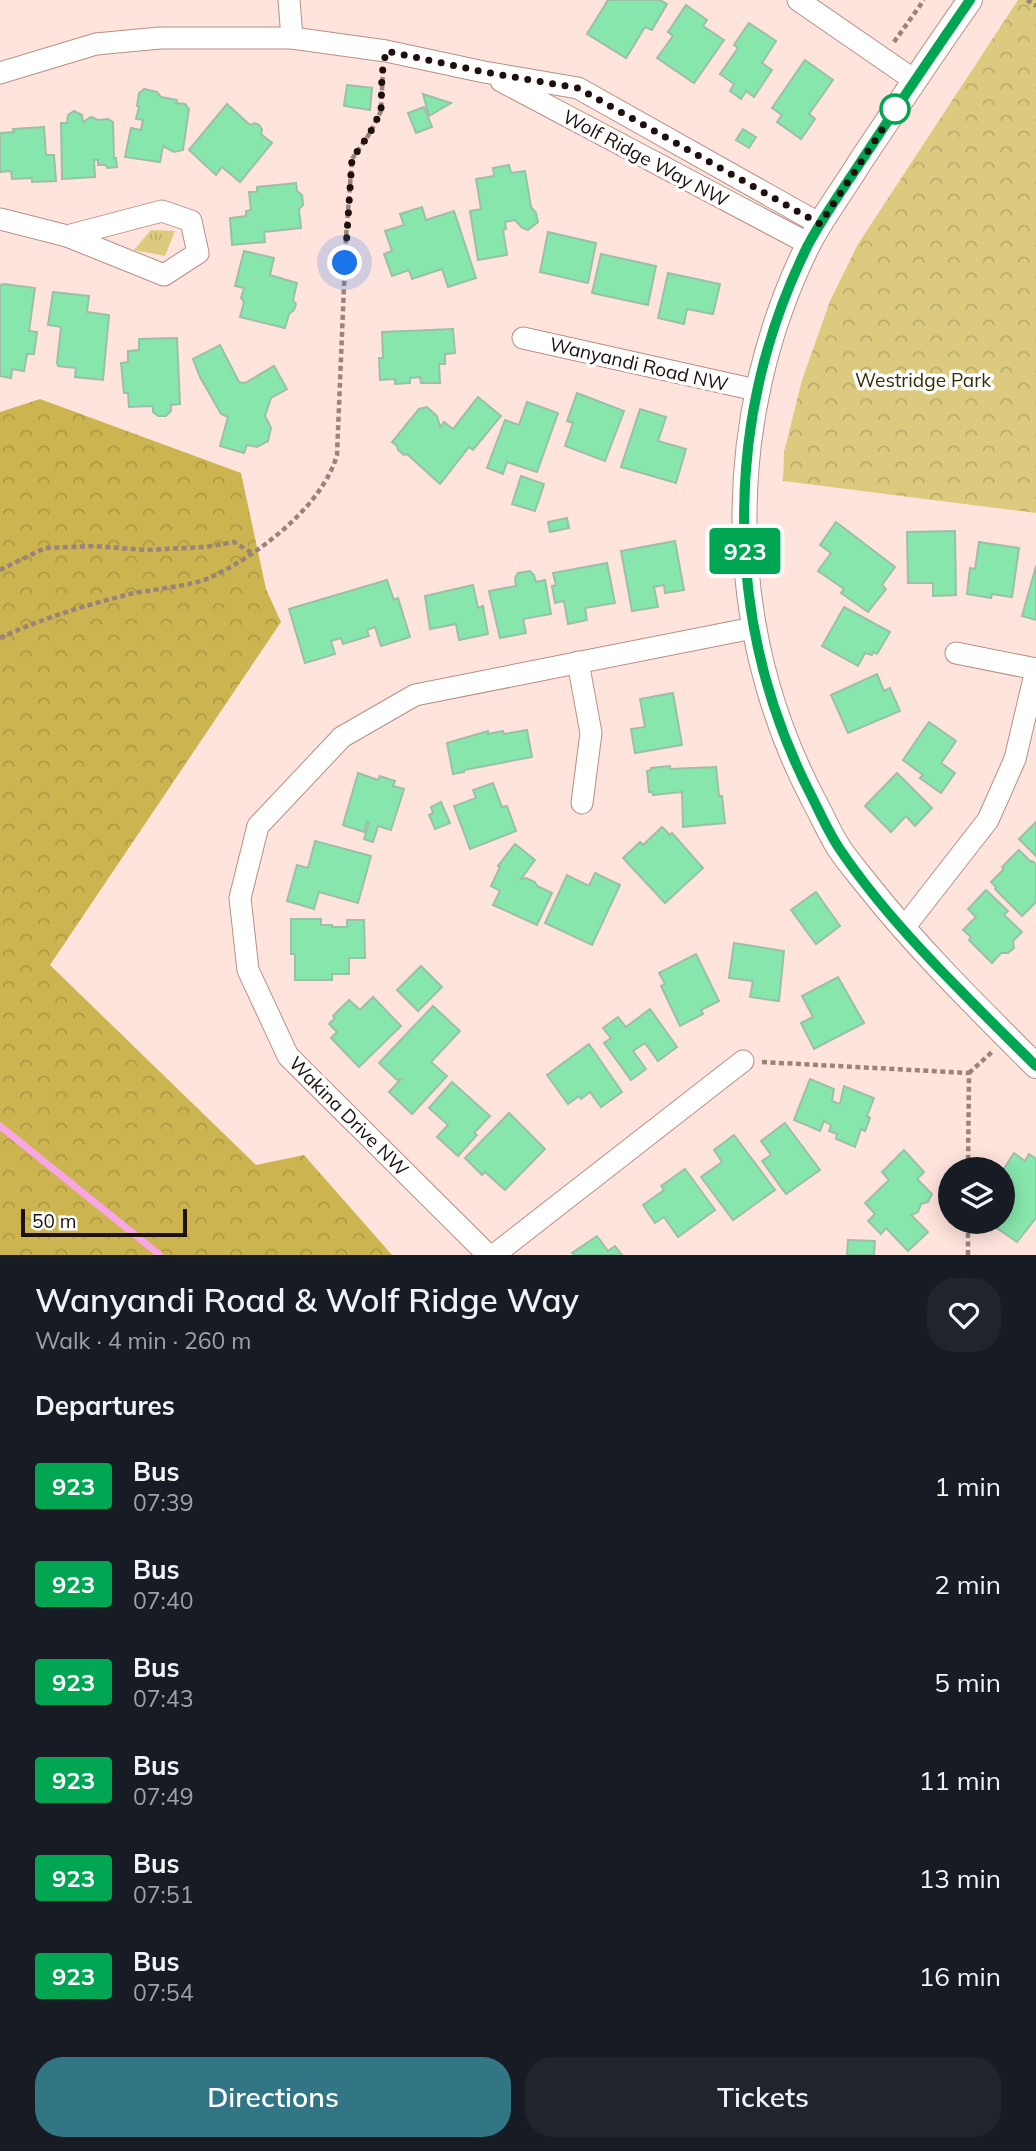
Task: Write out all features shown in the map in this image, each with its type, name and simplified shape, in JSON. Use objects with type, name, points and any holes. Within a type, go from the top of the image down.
[{"type":"street","points":[[289,0],[292,38]]},
{"type":"street","points":[[798,0],[914,80]]},
{"type":"street","name":"Wanyandi Road NW","points":[[970,0],[914,80],[815,234],[786,295],[766,351],[756,390],[746,458],[744,518],[747,576],[753,628],[768,689],[795,765],[838,847],[903,929],[1036,1066]]},
{"type":"street","name":"Wolf Ridge Way NW","points":[[0,73],[96,44],[160,38],[292,38],[386,51],[578,88],[815,234]]},
{"type":"street","name":"Wolf Ridge Way NW","points":[[484,72],[815,234]]},
{"type":"street","points":[[0,219],[67,236],[164,275],[198,253],[191,221],[162,211],[67,236]]},
{"type":"street","name":"Wanyandi Road NW","points":[[523,338],[756,390]]},
{"type":"street","name":"Wakina Drive NW","points":[[488,1255],[288,1056],[248,971],[240,898],[258,827],[342,737],[415,695],[753,628]]},
{"type":"street","points":[[903,929],[988,820],[1015,759],[1036,670],[956,653]]},
{"type":"street","points":[[578,662],[591,733],[582,803]]},
{"type":"street","points":[[494,1255],[743,1061]]},
{"type":"path","points":[[883,58],[924,0]]},
{"type":"path","points":[[1027,0],[1036,6]]},
{"type":"path","points":[[0,638],[37,621],[127,595],[208,579],[269,542],[325,483],[333,470],[337,455],[352,159],[381,111],[386,51]]},
{"type":"path","points":[[0,570],[45,548],[146,550],[205,547],[234,542],[252,553]]},
{"type":"path","points":[[968,1157],[970,1073],[1007,1037]]},
{"type":"path","points":[[743,1061],[970,1073]]},
{"type":"path","points":[[968,1234],[968,1255]]},
{"type":"green space","name":"Westridge Park","points":[[1018,0],[1036,0],[1036,513],[783,481],[784,452],[802,380],[830,301],[858,244]]},
{"type":"green space","points":[[151,230],[175,231],[165,256],[134,250]]},
{"type":"green space","points":[[40,399],[241,473],[266,589],[281,622],[50,965],[256,1165],[304,1155],[392,1255],[0,1255],[0,412]]},
{"type":"building","points":[[608,0],[660,0],[667,4],[652,30],[645,27],[626,58],[587,34]]},
{"type":"building","points":[[686,5],[707,20],[703,26],[724,40],[694,83],[657,58],[673,36],[668,32]]},
{"type":"building","points":[[749,23],[776,41],[762,63],[772,70],[754,97],[746,91],[741,99],[730,91],[734,84],[720,74],[738,48],[734,45]]},
{"type":"building","points":[[805,60],[833,80],[809,114],[815,119],[801,139],[777,122],[782,115],[772,108]]},
{"type":"building","points":[[347,85],[372,88],[370,110],[344,106]]},
{"type":"building","points":[[144,89],[157,92],[161,97],[177,100],[176,103],[185,104],[189,109],[183,150],[174,152],[163,146],[160,162],[125,157],[131,128],[141,130],[143,120],[136,119],[139,93]]},
{"type":"building","points":[[423,94],[451,103],[429,116]]},
{"type":"building","points":[[227,104],[250,125],[259,125],[261,134],[272,143],[240,182],[222,167],[216,175],[189,150]]},
{"type":"building","points":[[424,107],[432,127],[416,133],[408,113]]},
{"type":"building","points":[[74,111],[82,115],[83,122],[91,117],[113,122],[114,158],[117,167],[107,168],[106,165],[98,165],[98,160],[94,160],[95,177],[62,179],[61,123],[67,123],[68,115]]},
{"type":"building","points":[[44,127],[46,155],[54,155],[56,181],[12,179],[11,171],[0,172],[0,133],[14,132],[13,129]]},
{"type":"building","points":[[743,129],[756,137],[749,148],[736,140]]},
{"type":"building","points":[[509,165],[511,173],[525,171],[531,207],[538,222],[528,230],[515,220],[505,222],[506,229],[503,230],[507,255],[478,260],[470,211],[481,209],[476,179],[494,176],[493,168]]},
{"type":"building","points":[[296,183],[297,191],[302,195],[303,205],[299,209],[301,228],[264,232],[265,242],[232,245],[230,218],[246,216],[246,211],[251,210],[249,192],[257,192],[257,187]]},
{"type":"building","points":[[422,207],[426,220],[454,211],[476,278],[448,287],[442,269],[412,279],[409,270],[392,276],[384,254],[392,251],[385,231],[404,225],[400,214]]},
{"type":"building","points":[[548,232],[596,243],[588,283],[540,272]]},
{"type":"building","points":[[244,251],[274,258],[270,275],[297,283],[293,300],[296,304],[289,314],[285,328],[240,317],[244,288],[235,286]]},
{"type":"building","points":[[601,254],[656,266],[648,305],[592,293]]},
{"type":"building","points":[[668,273],[720,284],[713,314],[687,309],[684,324],[658,318]]},
{"type":"building","points":[[0,285],[35,288],[29,331],[37,332],[34,354],[27,354],[24,371],[12,369],[11,378],[0,376]]},
{"type":"building","points":[[53,292],[89,296],[87,312],[109,315],[103,380],[75,377],[76,368],[58,366],[61,327],[48,325]]},
{"type":"building","points":[[453,329],[455,353],[445,354],[445,364],[439,364],[440,383],[421,383],[420,377],[410,378],[410,383],[395,384],[395,379],[380,380],[382,332]]},
{"type":"building","points":[[177,338],[180,404],[171,405],[171,411],[166,416],[158,416],[153,412],[153,406],[129,407],[128,393],[124,393],[121,363],[128,362],[128,351],[139,350],[139,339]]},
{"type":"building","points":[[220,345],[239,382],[245,383],[274,366],[287,389],[271,398],[265,416],[271,428],[268,441],[257,447],[247,445],[244,453],[220,446],[228,417],[221,414],[193,359]]},
{"type":"building","points":[[577,393],[624,411],[605,461],[565,446],[573,423],[567,421]]},
{"type":"building","points":[[478,397],[501,416],[473,450],[469,447],[440,484],[392,442],[419,409],[427,407],[437,416],[440,427],[444,422],[453,429]]},
{"type":"building","points":[[527,402],[558,413],[537,472],[507,462],[503,474],[487,468],[505,420],[519,425]]},
{"type":"building","points":[[640,409],[666,417],[658,441],[686,449],[676,483],[621,467]]},
{"type":"building","points":[[521,476],[544,484],[535,511],[512,504]]},
{"type":"building","points":[[567,518],[569,528],[550,532],[548,522]]},
{"type":"building","points":[[836,522],[895,567],[882,585],[886,589],[868,612],[841,593],[844,589],[818,571],[831,553],[820,545]]},
{"type":"building","points":[[955,531],[956,595],[933,596],[933,583],[908,583],[907,532]]},
{"type":"building","points":[[675,541],[684,590],[665,593],[664,585],[654,587],[658,607],[632,611],[621,551]]},
{"type":"building","points":[[979,542],[1019,548],[1012,597],[992,594],[991,598],[967,594],[970,568],[975,569]]},
{"type":"building","points":[[607,563],[615,603],[585,608],[587,620],[568,624],[564,601],[555,603],[552,586],[556,585],[553,573]]},
{"type":"building","points":[[1036,566],[1036,620],[1022,616]]},
{"type":"building","points":[[530,571],[536,582],[545,580],[551,614],[523,619],[526,633],[500,638],[489,591],[516,586],[515,578],[518,573]]},
{"type":"building","points":[[387,580],[394,600],[398,598],[410,637],[381,646],[375,627],[367,630],[369,636],[343,644],[341,638],[331,641],[335,654],[305,663],[289,609]]},
{"type":"building","points":[[473,585],[478,608],[483,606],[488,634],[459,640],[456,624],[430,629],[425,596]]},
{"type":"building","points":[[844,607],[890,632],[877,654],[865,653],[858,666],[822,646]]},
{"type":"building","points":[[877,674],[884,691],[890,688],[900,711],[848,733],[831,695]]},
{"type":"building","points":[[673,693],[682,745],[635,753],[631,729],[645,727],[640,699]]},
{"type":"building","points":[[929,722],[956,741],[941,763],[955,773],[941,793],[920,778],[923,775],[903,760]]},
{"type":"building","points":[[527,730],[532,757],[453,774],[447,743],[488,731],[488,734],[503,731],[504,734]]},
{"type":"building","points":[[670,766],[670,769],[716,767],[725,823],[683,827],[682,792],[653,795],[649,792],[647,771]]},
{"type":"building","points":[[358,773],[378,780],[380,776],[395,781],[393,786],[404,789],[391,830],[378,826],[373,842],[364,839],[369,823],[367,822],[364,832],[343,825]]},
{"type":"building","points":[[897,773],[932,808],[915,826],[906,816],[891,832],[865,806]]},
{"type":"building","points":[[493,783],[502,807],[507,806],[516,831],[470,849],[454,806],[476,798],[473,790]]},
{"type":"building","points":[[441,802],[450,823],[435,829],[429,815],[433,813],[431,807]]},
{"type":"building","points":[[1036,822],[1036,856],[1019,839]]},
{"type":"building","points":[[662,827],[670,835],[672,833],[703,868],[665,903],[623,858],[640,842],[643,845]]},
{"type":"building","points":[[315,841],[371,856],[358,903],[319,892],[314,909],[287,901],[297,865],[308,868]]},
{"type":"building","points":[[515,844],[535,860],[521,879],[535,882],[537,886],[552,893],[537,925],[493,905],[500,891],[491,886],[500,867],[498,866]]},
{"type":"building","points":[[1019,850],[1036,864],[1036,902],[1022,916],[991,882]]},
{"type":"building","points":[[595,873],[620,885],[592,945],[545,923],[567,875],[589,886]]},
{"type":"building","points":[[986,890],[1008,911],[1004,915],[1022,932],[1013,941],[1014,948],[1008,953],[1001,953],[992,963],[963,930],[976,917],[968,909]]},
{"type":"building","points":[[816,892],[840,926],[816,944],[791,910]]},
{"type":"building","points":[[291,919],[321,919],[321,925],[332,927],[347,927],[347,920],[364,920],[365,958],[349,958],[349,974],[332,974],[332,980],[295,980],[295,954],[291,954]]},
{"type":"building","points":[[734,943],[784,951],[779,1001],[750,997],[753,981],[729,978]]},
{"type":"building","points":[[696,954],[719,1001],[701,1010],[703,1014],[680,1026],[661,986],[665,984],[659,973]]},
{"type":"building","points":[[421,966],[442,987],[418,1011],[397,990]]},
{"type":"building","points":[[838,977],[864,1023],[814,1049],[801,1023],[813,1017],[802,996]]},
{"type":"building","points":[[373,997],[401,1026],[359,1067],[331,1038],[337,1032],[329,1024],[349,1000],[360,1010]]},
{"type":"building","points":[[433,1006],[460,1031],[431,1062],[447,1076],[412,1114],[389,1092],[401,1079],[397,1080],[379,1063]]},
{"type":"building","points":[[650,1009],[677,1047],[658,1061],[645,1043],[633,1051],[646,1069],[631,1080],[604,1043],[611,1038],[603,1028],[618,1017],[626,1027]]},
{"type":"building","points":[[589,1044],[622,1092],[601,1107],[590,1092],[568,1104],[547,1075]]},
{"type":"building","points":[[810,1079],[834,1089],[832,1101],[840,1104],[844,1086],[874,1098],[865,1131],[861,1129],[855,1147],[836,1139],[837,1134],[829,1131],[831,1125],[824,1121],[820,1131],[794,1120]]},
{"type":"building","points":[[452,1082],[490,1116],[458,1156],[437,1137],[448,1125],[429,1108]]},
{"type":"building","points":[[509,1113],[545,1149],[505,1190],[485,1172],[482,1175],[465,1158]]},
{"type":"building","points":[[785,1123],[820,1170],[786,1194],[762,1161],[771,1155],[761,1141]]},
{"type":"building","points":[[734,1135],[775,1190],[733,1220],[701,1177],[722,1162],[714,1150]]},
{"type":"building","points":[[904,1150],[924,1172],[917,1179],[932,1194],[928,1202],[921,1204],[918,1212],[911,1215],[928,1232],[908,1251],[886,1228],[881,1234],[868,1221],[875,1214],[865,1203],[889,1180],[882,1172]]},
{"type":"building","points":[[1014,1153],[1025,1161],[1029,1154],[1036,1159],[1036,1218],[1017,1242],[1005,1234],[1015,1234],[1015,1157],[1011,1157]]},
{"type":"building","points":[[685,1169],[715,1210],[678,1237],[664,1217],[655,1223],[643,1205],[664,1190],[661,1186]]},
{"type":"building","points":[[597,1236],[608,1251],[615,1246],[622,1255],[572,1253]]},
{"type":"building","points":[[848,1240],[875,1241],[874,1255],[847,1255]]},
{"type":"waterway","points":[[0,1126],[160,1255]]},
{"type":"bus line","name":"923","points":[[970,0],[820,224],[786,295],[766,351],[756,390],[746,458],[744,518],[747,576],[753,628],[768,689],[795,765],[838,847],[903,929],[1036,1066]]},
{"type":"route","points":[[345,263],[352,159],[381,111],[386,51],[578,88],[820,224],[901,101],[895,109]]}]
